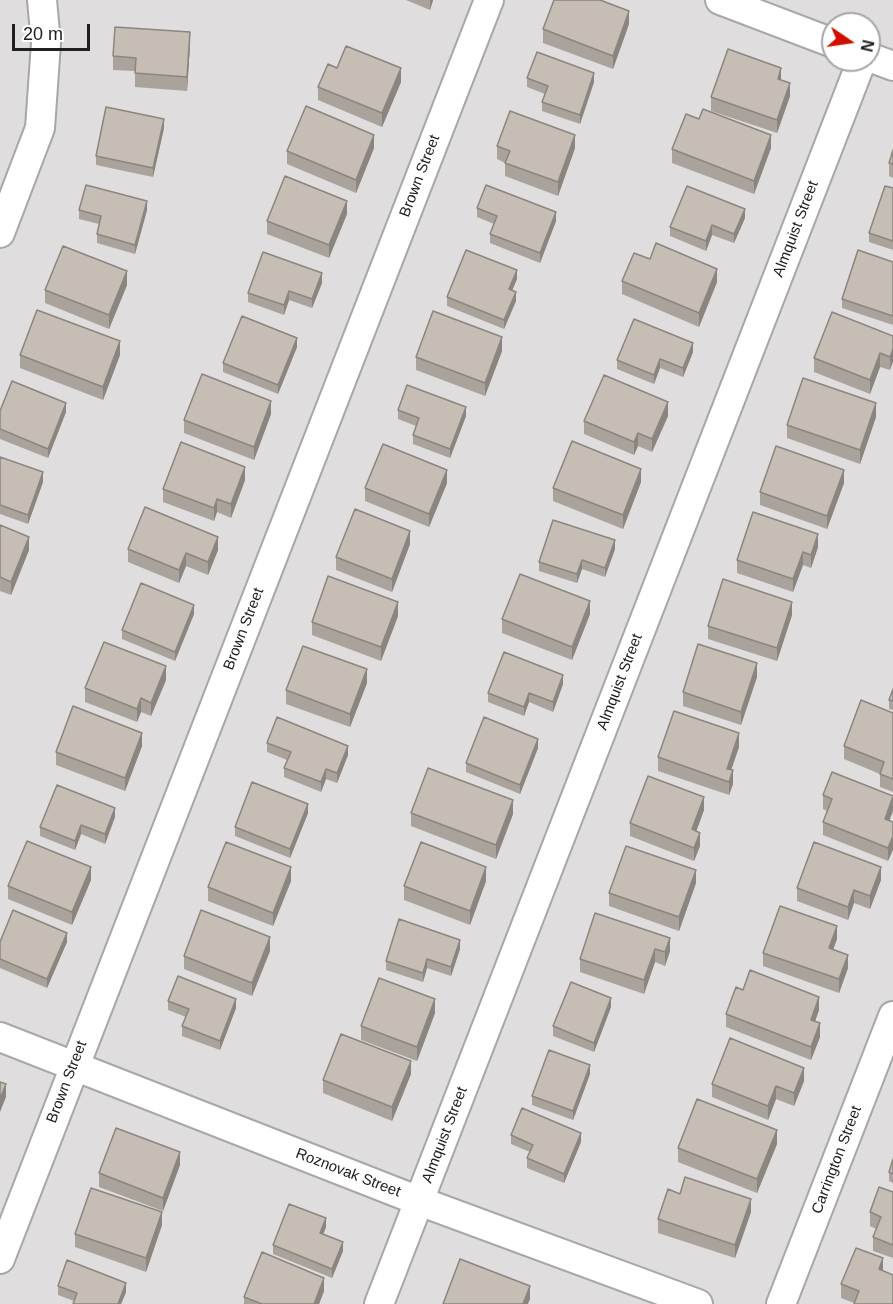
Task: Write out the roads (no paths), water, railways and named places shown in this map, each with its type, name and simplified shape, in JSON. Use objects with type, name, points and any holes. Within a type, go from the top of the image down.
[{"type":"street","points":[[0,233],[40,128],[46,43],[42,0]]},
{"type":"street","name":"Brown Street","points":[[0,1259],[489,0]]},
{"type":"street","points":[[720,0],[821,38]]},
{"type":"street","name":"Almquist Street","points":[[379,1304],[857,72]]},
{"type":"street","name":"Carrington Street","points":[[781,1304],[893,1016]]},
{"type":"street","name":"Roznovak Street","points":[[0,1037],[419,1201],[698,1304]]}]
